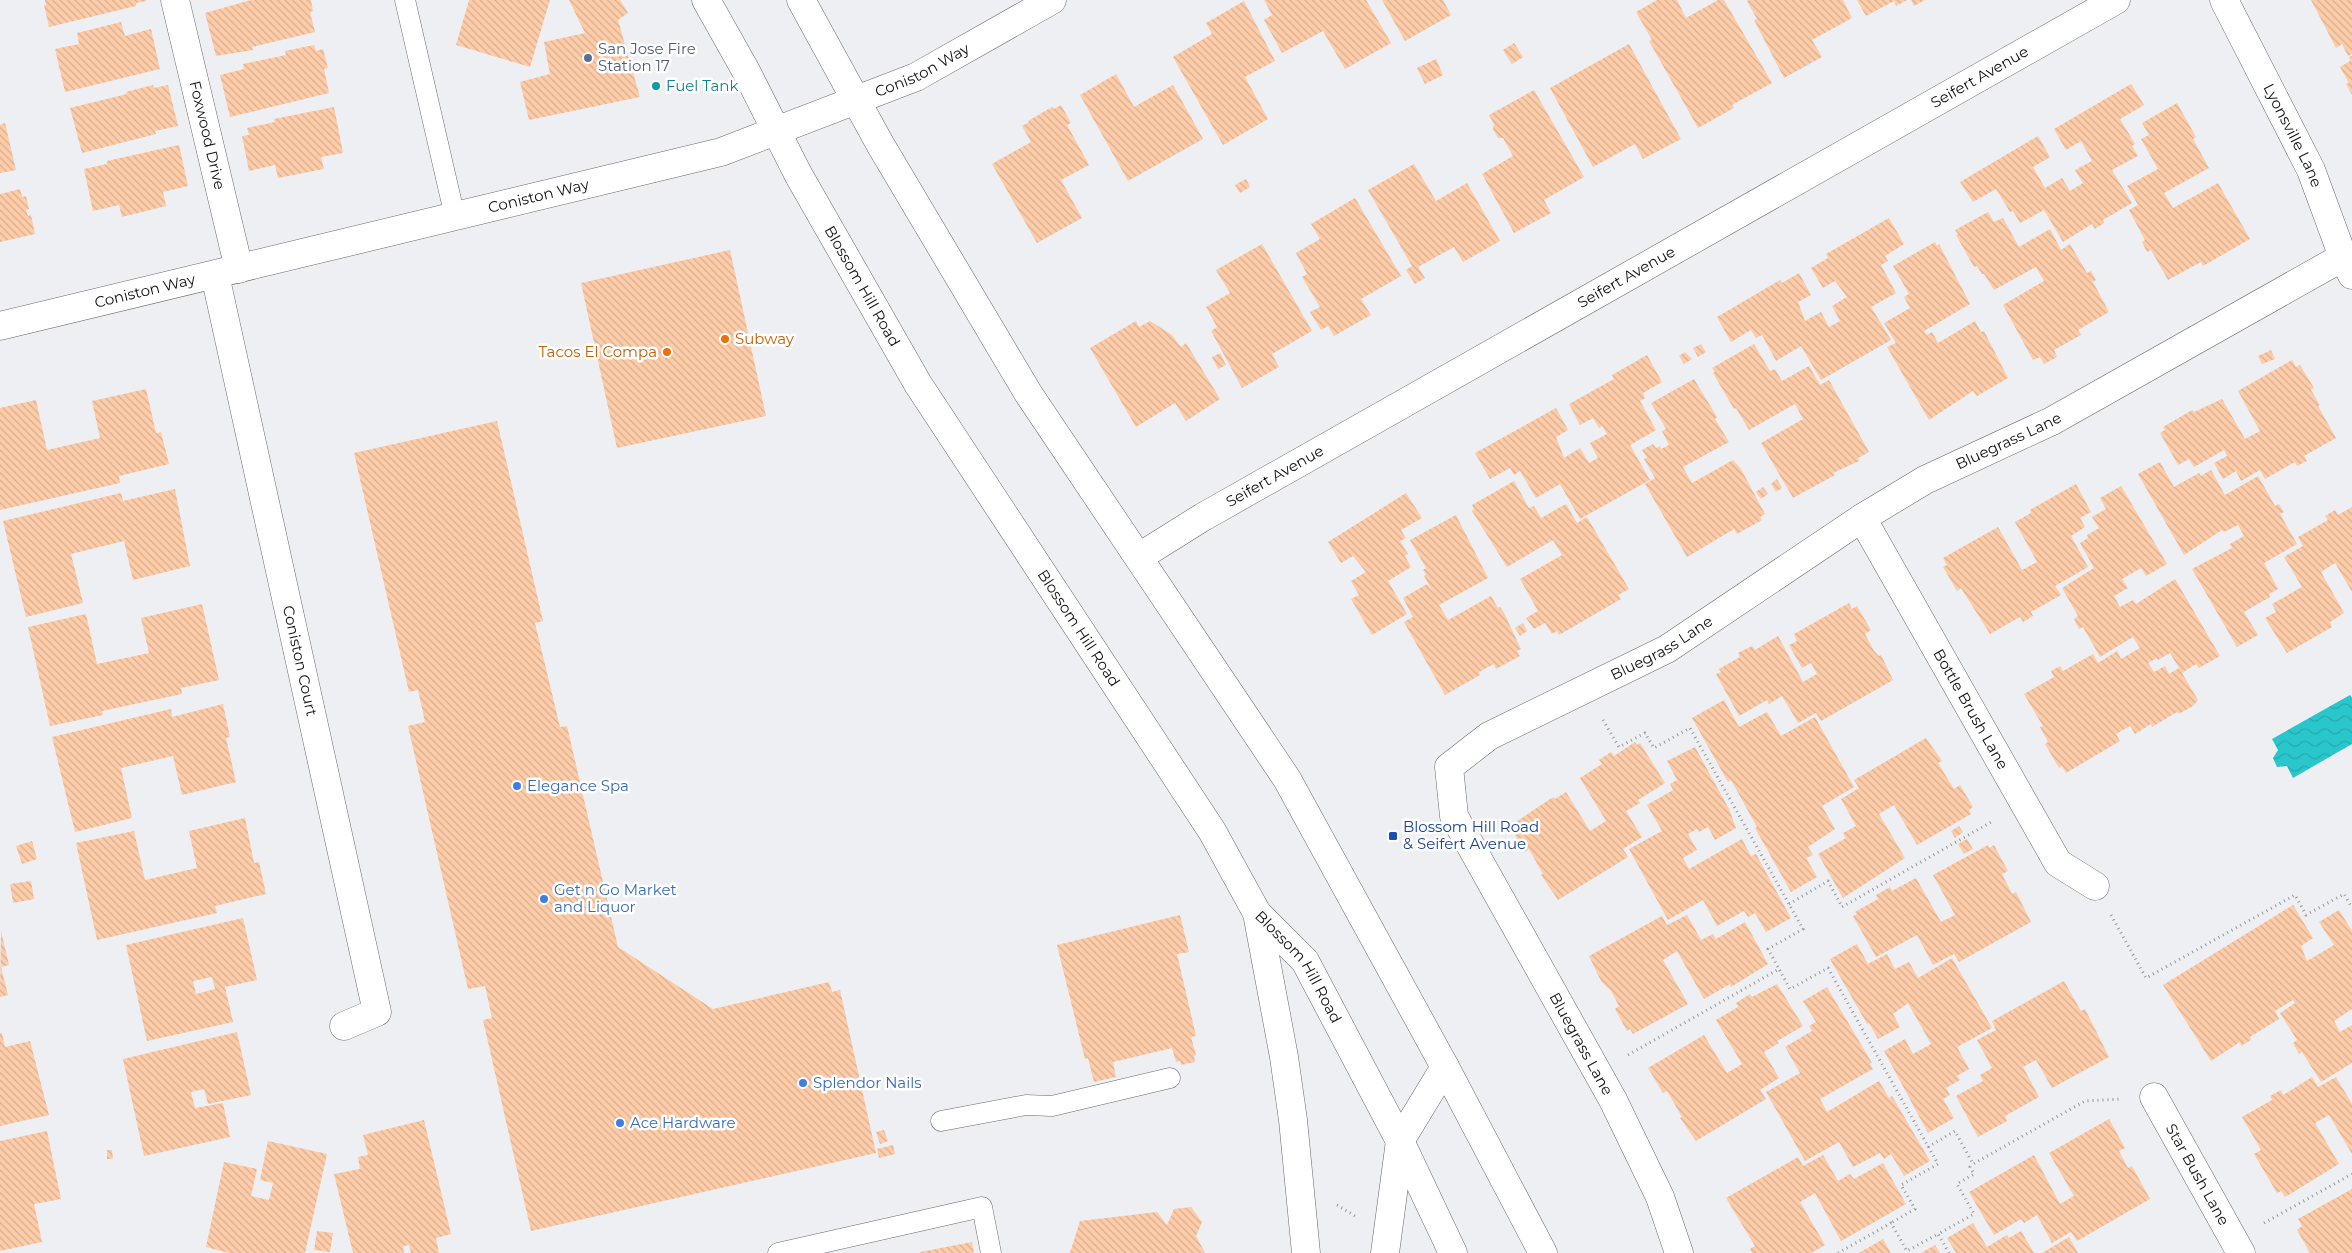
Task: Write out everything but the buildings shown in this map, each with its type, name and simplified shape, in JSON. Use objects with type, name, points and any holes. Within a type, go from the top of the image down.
[{"type":"street","name":"Foxwood Drive","points":[[175,0],[227,272]]},
{"type":"street","name":"Blossom Hill Road","points":[[706,0],[746,71],[798,174],[918,384],[1212,831],[1257,913],[1305,961],[1400,1141],[1452,1253]]},
{"type":"street","points":[[801,0],[856,101],[1028,393],[1287,779],[1445,1067],[1543,1253]]},
{"type":"street","name":"Coniston Way","points":[[0,326],[721,152],[916,77],[1052,0]]},
{"type":"street","name":"Seifert Avenue","points":[[1139,557],[1203,517],[2116,0]]},
{"type":"street","name":"Lyonsville Lane","points":[[2224,0],[2311,170],[2347,266]]},
{"type":"street","name":"Bluegrass Lane","points":[[1679,1253],[1660,1197],[1597,1072],[1454,816],[1449,767],[1489,736],[1668,649],[1862,518],[1925,480],[2052,421],[2347,266]]},
{"type":"street","name":"Coniston Court","points":[[227,272],[377,1012],[344,1026]]},
{"type":"street","name":"Bottle Brush Lane","points":[[1862,518],[2058,863],[2095,886]]},
{"type":"street","points":[[1257,913],[1284,1057],[1293,1120],[1306,1253]]},
{"type":"street","points":[[1385,1253],[1400,1141],[1445,1067]]},
{"type":"street","name":"Star Bush Lane","points":[[2154,1097],[2237,1247]]},
{"type":"lane","points":[[405,0],[455,217]]},
{"type":"lane","points":[[941,1120],[1026,1105],[1052,1106],[1170,1078]]},
{"type":"lane","points":[[778,1253],[982,1207],[992,1253]]},
{"type":"path","points":[[1586,689],[1619,748],[1645,733],[1654,748],[1690,728],[1803,929],[1768,949],[1790,989],[1828,968],[1938,1164],[1902,1185],[1916,1209],[1838,1253]]},
{"type":"path","points":[[1789,904],[1828,881],[1842,907],[2024,803]]},
{"type":"path","points":[[2095,886],[2146,978],[2295,895],[2306,915],[2344,894],[2352,908]]},
{"type":"path","points":[[1597,1072],[1779,969]]},
{"type":"path","points":[[1891,1223],[1907,1251],[1974,1214],[1957,1184],[1974,1174],[1970,1166],[1973,1164],[2085,1101],[2154,1097]]},
{"type":"path","points":[[1928,1147],[1955,1131],[1973,1164]]},
{"type":"path","points":[[2237,1247],[2352,1174]]},
{"type":"path","points":[[1329,1200],[1362,1220]]},
{"type":"path","points":[[1938,1234],[1949,1253]]},
{"type":"water","points":[[2350,695],[2352,698],[2352,744],[2293,778],[2287,766],[2277,767],[2273,758],[2278,750],[2272,739]]},
{"type":"place","name":"San Jose Fire Station 17","points":[[588,58]]},
{"type":"place","name":"Fuel Tank","points":[[656,86]]},
{"type":"place","name":"Subway","points":[[725,339]]},
{"type":"place","name":"Tacos El Compa","points":[[667,352]]},
{"type":"place","name":"Elegance Spa","points":[[517,786]]},
{"type":"place","name":"Blossom Hill Road & Seifert Avenue","points":[[1393,836]]},
{"type":"place","name":"Get n Go Market and Liquor","points":[[544,899]]},
{"type":"place","name":"Splendor Nails","points":[[803,1083]]},
{"type":"place","name":"Ace Hardware","points":[[620,1123]]}]
